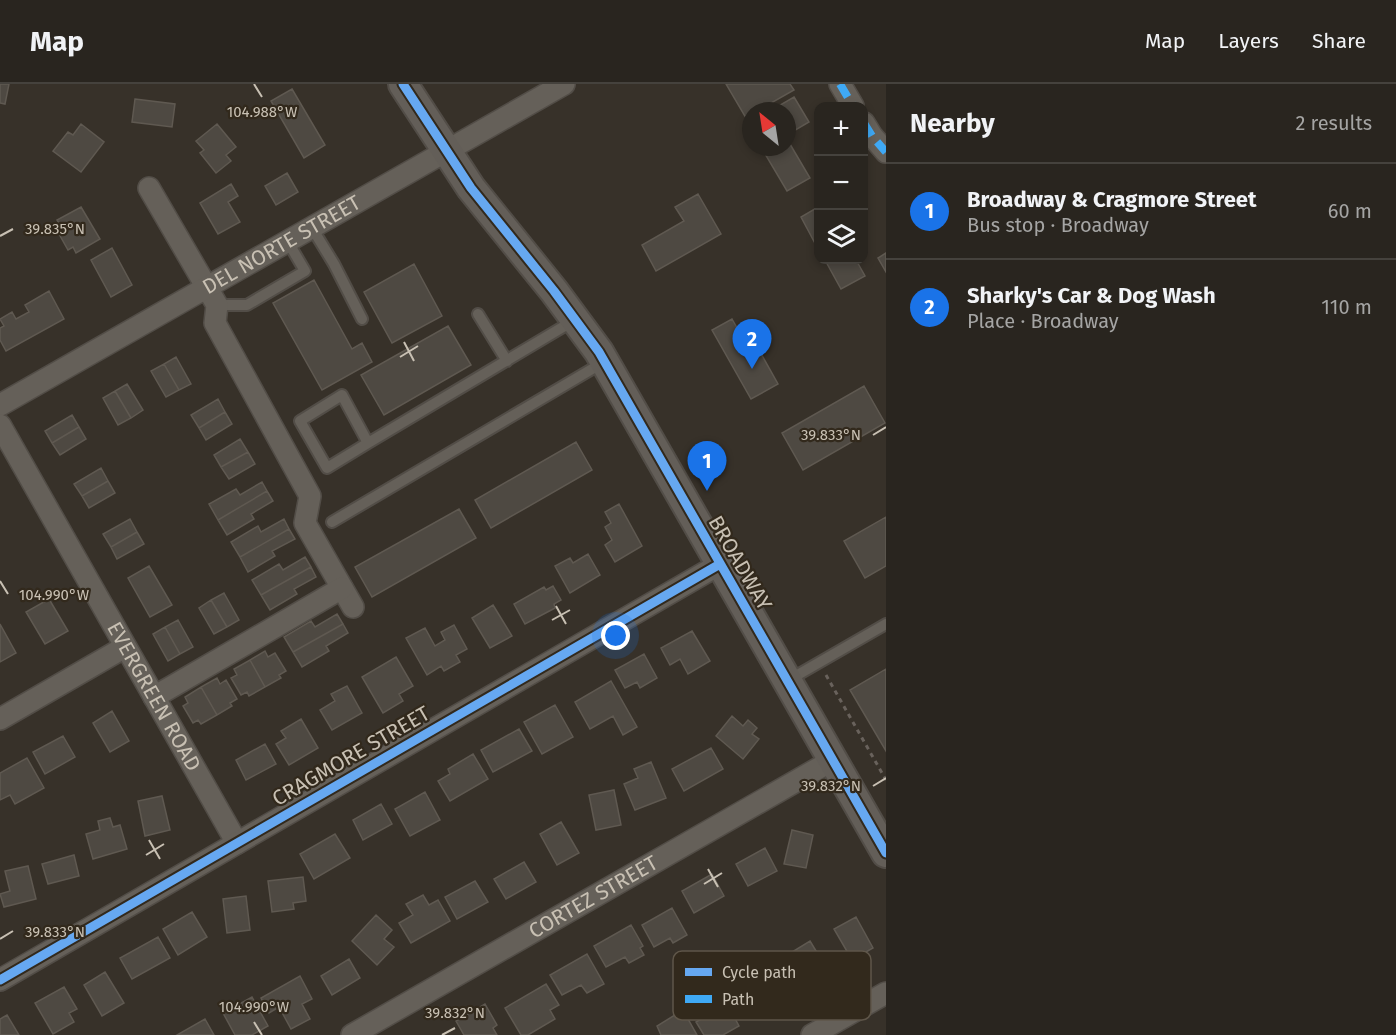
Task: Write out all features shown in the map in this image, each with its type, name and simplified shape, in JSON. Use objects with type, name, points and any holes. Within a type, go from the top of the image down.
[{"type":"street","name":"BROADWAY","points":[[403,84],[471,188],[576,320],[604,362],[886,853]]},
{"type":"street","name":"DEL NORTE STREET","points":[[0,405],[211,297],[288,242],[564,84]]},
{"type":"street","points":[[840,84],[851,102]]},
{"type":"street","points":[[868,130],[886,152]]},
{"type":"street","points":[[149,188],[211,297],[214,323],[310,496],[305,523],[353,607]]},
{"type":"street","name":"EVERGREEN ROAD","points":[[0,425],[237,843]]},
{"type":"street","name":"CRAGMORE STREET","points":[[0,980],[720,564]]},
{"type":"street","points":[[154,697],[342,588]]},
{"type":"street","points":[[0,718],[125,647]]},
{"type":"street","name":"CORTEZ STREET","points":[[352,1035],[833,760]]},
{"type":"street","points":[[871,1002],[886,993]]},
{"type":"street","points":[[812,1035],[838,1020]]},
{"type":"lane","points":[[312,228],[334,264],[362,319]]},
{"type":"lane","points":[[211,297],[247,305],[306,271],[288,242]]},
{"type":"lane","points":[[478,314],[507,361]]},
{"type":"lane","points":[[368,443],[342,395],[300,421],[327,468],[576,320]]},
{"type":"lane","points":[[332,522],[604,362]]},
{"type":"lane","points":[[787,681],[886,624]]},
{"type":"path","points":[[819,662],[886,780]]},
{"type":"building","points":[[0,84],[9,84],[5,104],[0,103]]},
{"type":"building","points":[[726,84],[790,84],[794,90],[773,102],[742,102],[742,111]]},
{"type":"building","points":[[292,89],[325,145],[304,158],[271,101]]},
{"type":"building","points":[[794,97],[809,122],[796,130],[796,102],[785,102]]},
{"type":"building","points":[[135,99],[175,104],[172,127],[132,122]]},
{"type":"building","points":[[81,124],[104,142],[81,172],[53,151],[68,132],[73,135]]},
{"type":"building","points":[[217,124],[236,147],[226,155],[231,161],[216,173],[200,153],[204,150],[196,141]]},
{"type":"building","points":[[796,154],[810,178],[787,191],[766,156]]},
{"type":"building","points":[[287,173],[298,192],[276,205],[265,186]]},
{"type":"building","points":[[231,184],[238,196],[228,202],[240,222],[218,234],[200,203]]},
{"type":"building","points":[[698,194],[721,234],[656,271],[642,245],[684,221],[675,207]]},
{"type":"building","points":[[81,207],[100,239],[76,253],[73,247],[68,250],[59,234],[64,231],[57,220]]},
{"type":"building","points":[[814,209],[814,241],[801,217]]},
{"type":"building","points":[[112,248],[132,285],[111,297],[91,260]]},
{"type":"building","points":[[886,253],[886,272],[878,258]]},
{"type":"building","points":[[414,264],[442,316],[392,343],[364,292]]},
{"type":"building","points":[[827,264],[858,264],[865,276],[841,289]]},
{"type":"building","points":[[314,280],[352,349],[362,343],[372,362],[322,390],[273,303]]},
{"type":"building","points":[[49,291],[64,319],[6,351],[0,340],[0,328],[4,326],[0,319],[12,312],[16,319],[29,312],[25,305]]},
{"type":"building","points":[[732,319],[752,354],[759,350],[778,384],[751,399],[712,330]]},
{"type":"building","points":[[448,326],[471,365],[384,415],[361,375]]},
{"type":"building","points":[[176,357],[191,384],[179,390],[164,364]]},
{"type":"building","points":[[164,364],[179,390],[166,397],[151,371]]},
{"type":"building","points":[[127,384],[143,410],[131,418],[115,391]]},
{"type":"building","points":[[864,386],[885,423],[803,470],[782,433]]},
{"type":"building","points":[[115,391],[131,418],[118,425],[103,398]]},
{"type":"building","points":[[218,399],[225,412],[199,428],[191,415]]},
{"type":"building","points":[[225,412],[232,424],[206,440],[199,428]]},
{"type":"building","points":[[72,415],[79,427],[52,443],[45,431]]},
{"type":"building","points":[[79,427],[86,439],[60,455],[52,443]]},
{"type":"building","points":[[240,439],[248,452],[221,467],[214,455]]},
{"type":"building","points":[[576,442],[592,470],[491,528],[475,500]]},
{"type":"building","points":[[248,452],[255,464],[229,479],[221,467]]},
{"type":"building","points":[[101,468],[108,481],[82,496],[74,484]]},
{"type":"building","points":[[108,481],[115,493],[89,508],[82,496]]},
{"type":"building","points":[[262,482],[267,491],[218,520],[209,504],[236,489],[240,495]]},
{"type":"building","points":[[267,491],[273,501],[251,514],[254,519],[227,535],[218,520]]},
{"type":"building","points":[[619,504],[642,546],[615,562],[605,545],[612,540],[605,527],[611,523],[605,512]]},
{"type":"building","points":[[459,509],[476,538],[372,597],[355,567]]},
{"type":"building","points":[[886,517],[886,566],[865,578],[844,541]]},
{"type":"building","points":[[130,519],[137,532],[111,547],[103,534]]},
{"type":"building","points":[[284,519],[289,529],[240,557],[231,542],[258,526],[261,532]]},
{"type":"building","points":[[289,529],[295,539],[272,551],[275,556],[248,572],[240,557]]},
{"type":"building","points":[[137,532],[144,544],[117,559],[111,547]]},
{"type":"building","points":[[588,554],[600,575],[570,593],[555,566],[570,558],[573,563]]},
{"type":"building","points":[[305,557],[311,567],[261,595],[252,580],[279,564],[283,570]]},
{"type":"building","points":[[149,566],[172,605],[150,617],[128,578]]},
{"type":"building","points":[[311,567],[316,577],[294,589],[297,594],[270,610],[261,595]]},
{"type":"building","points":[[553,586],[561,600],[554,604],[555,608],[525,624],[514,604],[544,587],[546,590]]},
{"type":"building","points":[[224,593],[239,620],[227,627],[211,600]]},
{"type":"building","points":[[49,599],[68,631],[45,644],[26,612]]},
{"type":"building","points":[[211,600],[227,627],[214,634],[199,608]]},
{"type":"building","points":[[493,605],[512,636],[490,648],[472,618]]},
{"type":"building","points":[[337,614],[343,624],[293,652],[284,637],[311,621],[315,627]]},
{"type":"building","points":[[178,620],[193,647],[180,654],[165,627]]},
{"type":"building","points":[[0,624],[16,653],[0,662]]},
{"type":"building","points":[[343,624],[348,633],[326,646],[329,651],[302,667],[293,652]]},
{"type":"building","points":[[454,625],[467,649],[456,655],[460,662],[444,671],[441,666],[427,675],[406,638],[425,628],[435,646],[445,640],[441,632]]},
{"type":"building","points":[[165,627],[180,654],[168,661],[153,634]]},
{"type":"building","points":[[692,631],[710,661],[688,674],[680,659],[670,665],[661,648]]},
{"type":"building","points":[[265,651],[268,657],[275,653],[286,671],[279,675],[281,678],[265,687],[250,660]]},
{"type":"building","points":[[644,654],[657,678],[640,688],[637,682],[625,688],[615,670]]},
{"type":"building","points":[[396,657],[413,686],[399,694],[403,701],[383,713],[362,677]]},
{"type":"building","points":[[250,660],[265,687],[249,696],[247,692],[241,695],[231,678],[237,675],[234,669]]},
{"type":"building","points":[[886,669],[886,751],[850,690]]},
{"type":"building","points":[[217,678],[220,684],[226,680],[237,699],[230,703],[232,706],[217,715],[201,687]]},
{"type":"building","points":[[611,681],[637,727],[623,735],[613,716],[590,729],[575,702]]},
{"type":"building","points":[[347,686],[362,713],[332,730],[320,710],[335,701],[331,694]]},
{"type":"building","points":[[201,687],[217,715],[201,724],[198,720],[193,723],[183,706],[188,703],[185,697]]},
{"type":"building","points":[[555,705],[573,737],[542,754],[524,722]]},
{"type":"building","points":[[112,711],[129,741],[110,752],[93,723]]},
{"type":"building","points":[[732,716],[743,726],[748,720],[757,728],[752,734],[759,739],[743,759],[716,736]]},
{"type":"building","points":[[301,719],[318,748],[289,765],[276,744],[286,738],[281,731]]},
{"type":"building","points":[[519,729],[532,751],[493,772],[481,750]]},
{"type":"building","points":[[63,736],[75,757],[45,774],[33,752]]},
{"type":"building","points":[[265,744],[276,764],[246,780],[236,760]]},
{"type":"building","points":[[711,748],[723,769],[684,791],[672,769]]},
{"type":"building","points":[[473,754],[488,779],[450,801],[438,781],[450,774],[448,769]]},
{"type":"building","points":[[27,758],[44,788],[15,804],[10,795],[0,800],[0,773]]},
{"type":"building","points":[[651,762],[666,798],[635,810],[624,784],[638,778],[634,769]]},
{"type":"building","points":[[614,790],[621,825],[596,830],[589,795]]},
{"type":"building","points":[[425,792],[440,820],[410,836],[395,809]]},
{"type":"building","points":[[162,796],[170,830],[145,836],[138,801]]},
{"type":"building","points":[[381,804],[392,824],[363,840],[353,820]]},
{"type":"building","points":[[110,818],[113,827],[120,825],[127,849],[93,859],[86,834],[100,830],[98,821]]},
{"type":"building","points":[[561,822],[579,853],[557,865],[540,834]]},
{"type":"building","points":[[792,830],[813,835],[806,868],[784,864]]},
{"type":"building","points":[[335,834],[350,858],[314,879],[300,854]]},
{"type":"building","points":[[765,848],[777,871],[748,886],[736,864]]},
{"type":"building","points":[[74,855],[79,876],[48,884],[42,864]]},
{"type":"building","points":[[524,862],[536,882],[506,899],[494,879]]},
{"type":"building","points":[[28,866],[36,899],[4,907],[0,894],[10,891],[5,871]]},
{"type":"building","points":[[712,874],[724,896],[694,913],[682,891]]},
{"type":"building","points":[[303,877],[306,901],[293,903],[294,909],[272,912],[268,881]]},
{"type":"building","points":[[475,881],[488,902],[457,919],[445,897]]},
{"type":"building","points":[[423,895],[429,905],[438,900],[450,921],[411,943],[399,923],[413,915],[406,904]]},
{"type":"building","points":[[246,896],[250,930],[227,933],[223,899]]},
{"type":"building","points":[[672,908],[687,935],[673,943],[670,938],[654,947],[642,925]]},
{"type":"building","points":[[192,912],[207,937],[178,955],[163,929]]},
{"type":"building","points":[[376,915],[392,930],[384,939],[394,947],[377,965],[352,941]]},
{"type":"building","points":[[856,917],[873,948],[868,951],[847,951],[834,929]]},
{"type":"building","points":[[631,925],[643,946],[640,948],[644,955],[629,963],[625,957],[606,967],[594,946]]},
{"type":"building","points":[[158,937],[170,958],[132,979],[120,958]]},
{"type":"building","points":[[810,941],[816,951],[794,951]]},
{"type":"building","points":[[587,954],[604,984],[587,993],[581,985],[562,995],[550,975]]},
{"type":"building","points":[[349,959],[360,978],[332,995],[321,976]]},
{"type":"building","points":[[105,972],[124,1003],[102,1016],[84,985]]},
{"type":"building","points":[[300,976],[312,999],[302,1004],[310,1019],[291,1029],[279,1007],[269,1013],[261,998]]},
{"type":"building","points":[[546,984],[559,1005],[550,1010],[555,1019],[528,1035],[521,1035],[505,1008]]},
{"type":"building","points":[[64,987],[77,1009],[69,1013],[74,1022],[53,1034],[35,1003]]},
{"type":"building","points":[[252,997],[268,1026],[252,1035],[235,1035],[223,1013]]},
{"type":"building","points":[[485,1004],[497,1025],[493,1028],[497,1035],[464,1035],[456,1021]]},
{"type":"building","points":[[7,1015],[19,1035],[0,1035],[0,1019]]},
{"type":"building","points":[[673,1016],[673,1020],[689,1020],[697,1035],[661,1035],[657,1026]]},
{"type":"building","points":[[205,1019],[214,1035],[177,1035]]},
{"type":"building","points":[[700,1020],[736,1020],[739,1026],[723,1035],[704,1035],[696,1022]]},
{"type":"marked path","points":[[840,84],[851,102]]},
{"type":"marked path","points":[[868,130],[886,152]]},
{"type":"cycle path","points":[[403,84],[471,188],[554,291],[599,352],[886,853]]},
{"type":"cycle path","points":[[0,980],[720,564]]},
{"type":"place","name":"Sharky's Car & Dog Wash","points":[[752,369]]},
{"type":"place","name":"Broadway & Cragmore Street","points":[[707,491]]}]
